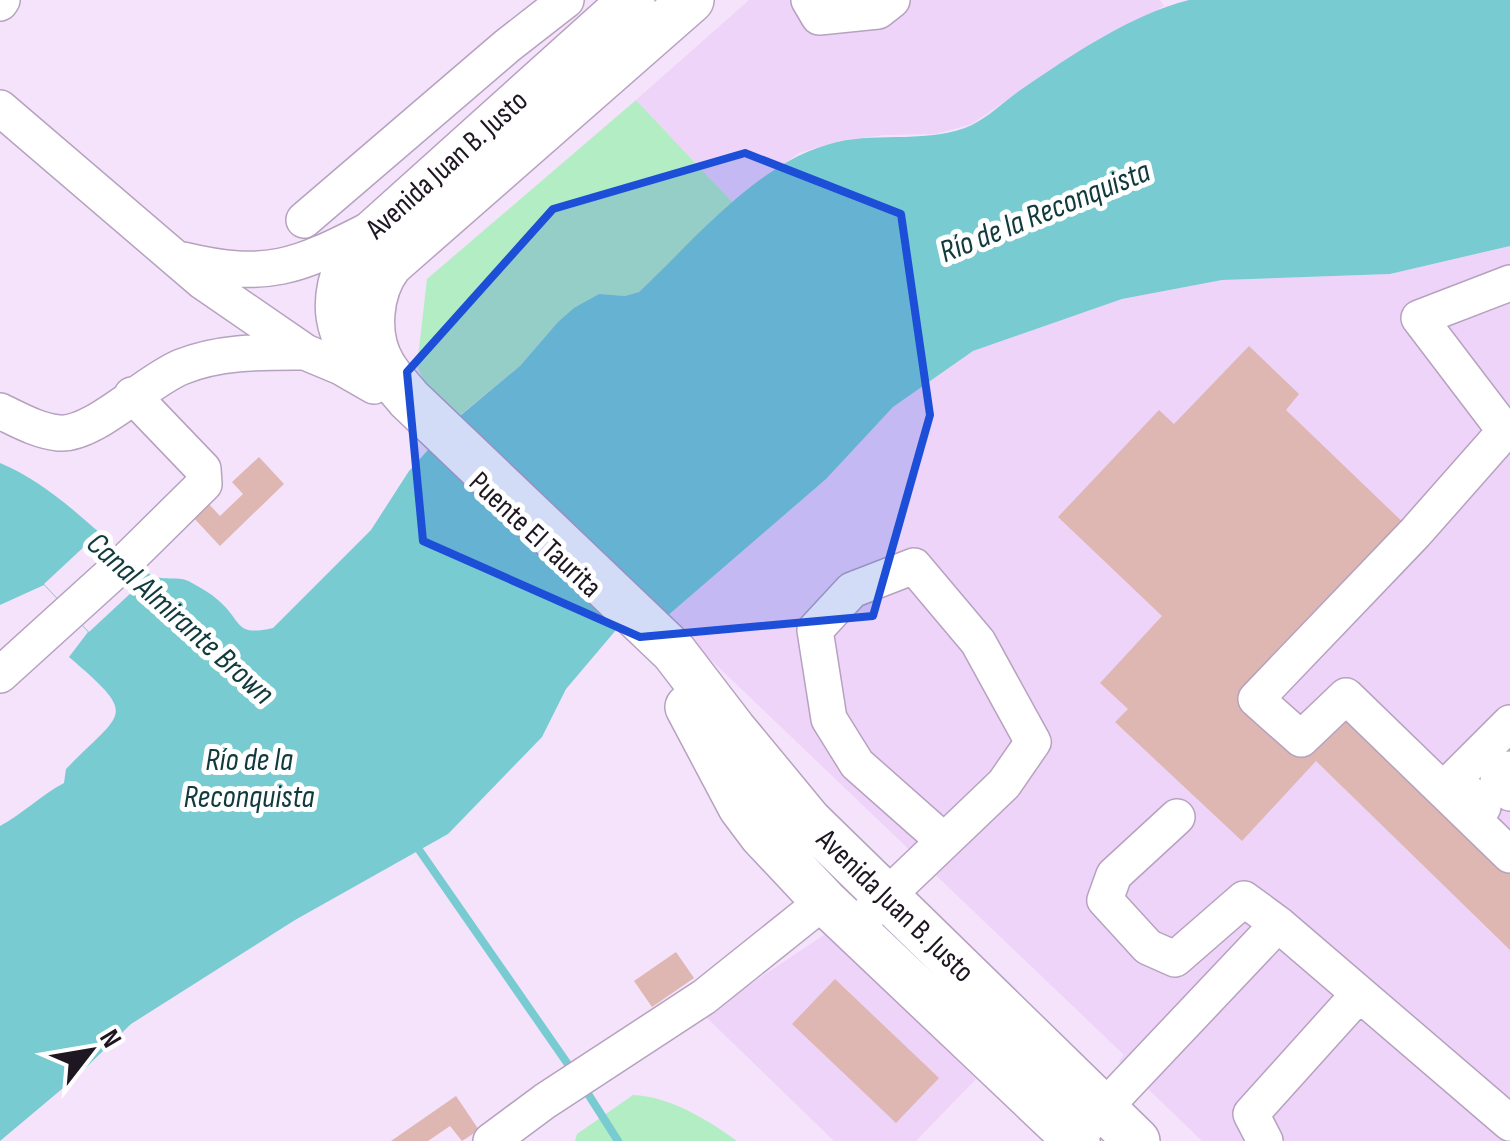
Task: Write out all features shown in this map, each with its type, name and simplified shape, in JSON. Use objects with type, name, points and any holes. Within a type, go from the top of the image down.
[{"type":"main road","name":"Avenida Juan B. Justo","points":[[399,400],[353,355],[342,334],[338,308],[342,272],[354,250],[632,0]]},
{"type":"main road","points":[[399,400],[374,347],[373,307],[382,274],[401,252],[691,0]]},
{"type":"main road","name":"Puente El Taurita","points":[[399,400],[672,657]]},
{"type":"main road","name":"Avenida Juan B. Justo","points":[[672,657],[809,821],[885,896],[1085,1129]]},
{"type":"main road","name":"Avenida Juan B. Justo","points":[[672,657],[686,702],[741,807],[762,836],[839,915],[1085,1129],[1137,1141]]},
{"type":"street","points":[[304,220],[434,112],[506,46],[566,0]]},
{"type":"street","points":[[808,0],[819,17],[878,11],[892,0]]},
{"type":"street","points":[[0,108],[172,258],[304,352],[341,367],[399,400]]},
{"type":"street","points":[[172,258],[248,271],[281,269],[378,226]]},
{"type":"street","points":[[1510,283],[1419,318],[1505,430],[1416,533],[1256,699],[1302,739],[1346,696],[1510,856]]},
{"type":"street","points":[[0,411],[31,426],[75,432],[182,367],[212,357],[304,352]]},
{"type":"street","points":[[0,675],[204,484],[203,470],[132,395]]},
{"type":"street","points":[[491,1141],[704,997],[839,915],[885,896],[944,841],[1004,784],[1034,742],[978,642],[914,566],[852,590],[815,630],[829,719],[857,764],[944,841]]},
{"type":"street","points":[[1510,722],[1454,779],[1510,833]]},
{"type":"street","points":[[1510,769],[1498,782],[1510,794]]},
{"type":"street","points":[[1178,817],[1114,876],[1105,900],[1148,947],[1175,959],[1244,899],[1510,1124]]},
{"type":"street","points":[[1085,1129],[1278,924]]},
{"type":"street","points":[[1265,1141],[1251,1114],[1358,994]]},
{"type":"highlighted area","points":[[745,153],[901,214],[930,415],[873,616],[640,637],[423,541],[407,372],[553,209]]},
{"type":"shaded area","points":[[749,0],[1160,0],[1164,6],[1072,56],[972,124],[936,134],[839,141],[799,153],[733,203],[636,100]]},
{"type":"shaded area","points":[[636,100],[733,203],[639,292],[625,296],[599,294],[558,322],[520,366],[454,420],[428,390],[417,366],[427,279]]},
{"type":"shaded area","points":[[1510,246],[1510,1141],[1202,1141],[1119,1061],[1124,1055],[666,617],[826,479],[893,407],[973,351],[1122,299],[1222,280],[1390,274]]},
{"type":"shaded area","points":[[827,933],[976,1079],[916,1141],[834,1141],[704,1015]]},
{"type":"shaded area","points":[[633,1095],[674,1104],[737,1141],[575,1141],[577,1134]]},
{"type":"water","name":"Río de la Reconquista","points":[[1189,0],[1510,0],[1510,246],[1390,274],[1222,280],[1122,299],[973,351],[893,407],[826,479],[666,617],[616,630],[566,689],[542,737],[448,834],[295,920],[131,1024],[0,1141],[0,826],[64,783],[66,769],[111,724],[116,714],[106,692],[69,657],[88,632],[44,585],[0,605],[0,463],[41,485],[148,573],[187,580],[218,600],[245,629],[273,628],[371,530],[409,471],[454,421],[520,366],[558,322],[599,294],[625,296],[639,292],[755,183],[808,151],[837,142],[940,134],[972,125],[1102,37],[1145,15]]},
{"type":"pier","points":[[88,543],[133,591],[89,632],[44,584]]},
{"type":"building","points":[[1249,346],[1299,394],[1286,410],[1412,531],[1251,700],[1301,747],[1345,702],[1510,862],[1510,950],[1316,761],[1242,841],[1115,722],[1128,709],[1100,683],[1162,616],[1058,517],[1159,410],[1174,424]]},
{"type":"building","points":[[259,457],[284,484],[220,546],[192,516],[207,502],[220,516],[243,494],[232,482]]},
{"type":"building","points":[[676,952],[694,978],[652,1007],[634,981]]},
{"type":"building","points":[[835,979],[939,1078],[896,1123],[792,1024]]},
{"type":"building","points":[[456,1096],[479,1130],[462,1141],[450,1126],[428,1141],[391,1141]]},
{"type":"waterway","points":[[415,844],[572,1070]]},
{"type":"waterway","points":[[583,1086],[618,1141]]},
{"type":"water label","name":"Canal Almirante Brown","points":[[180,619]]}]
